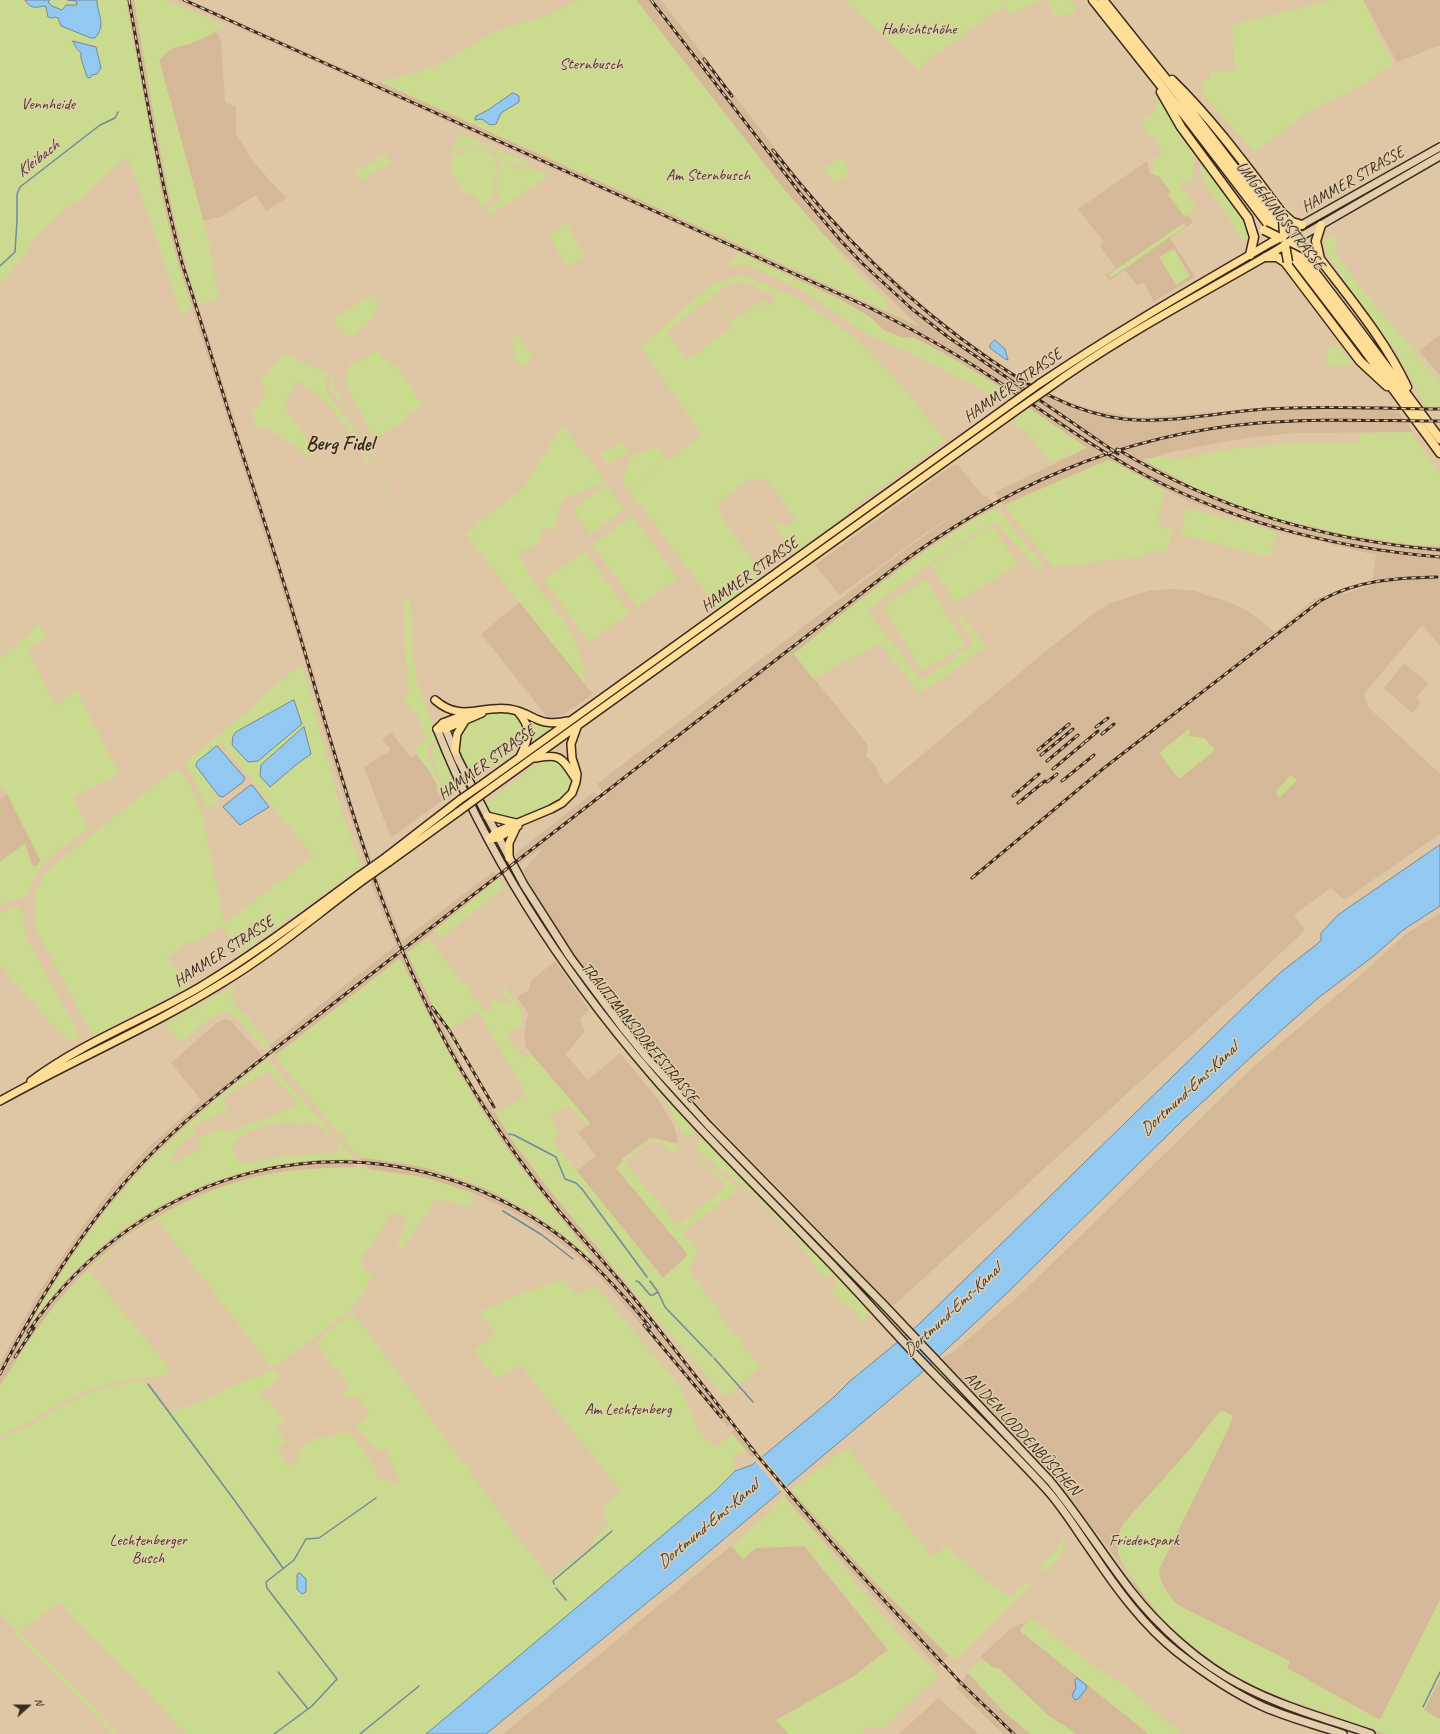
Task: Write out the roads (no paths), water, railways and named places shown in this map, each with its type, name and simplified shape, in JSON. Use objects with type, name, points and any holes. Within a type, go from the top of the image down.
[{"type":"highway","name":"UMGEHUNGSSTRASSE","points":[[1093,0],[1151,66],[1370,344],[1440,439]]},
{"type":"highway","name":"UMGEHUNGSSTRASSE","points":[[1103,0],[1440,453]]},
{"type":"highway","points":[[1151,66],[1198,106],[1282,216],[1298,227]]},
{"type":"highway","points":[[1151,66],[1181,127],[1248,218],[1264,230],[1307,250],[1320,259],[1381,340],[1396,364],[1416,406]]},
{"type":"highway","points":[[1282,216],[1288,265]]},
{"type":"highway","points":[[1248,218],[1254,237],[1250,255]]},
{"type":"highway","points":[[1320,259],[1316,241],[1321,224]]},
{"type":"highway","points":[[1266,257],[1276,257],[1282,259],[1288,265],[1360,361],[1401,399]]},
{"type":"main road","name":"HAMMER STRASSE","points":[[16,1092],[61,1060],[200,987],[257,950],[458,812],[1017,410],[1123,338],[1266,257],[1277,250],[1298,227],[1440,147]]},
{"type":"main road","name":"HAMMER STRASSE","points":[[388,860],[454,804],[484,782],[1039,384],[1110,337],[1272,242],[1300,237],[1440,156]]},
{"type":"main road","points":[[435,700],[450,710],[473,712],[503,708],[516,711],[539,721],[548,723],[572,720]]},
{"type":"main road","points":[[444,726],[465,721],[486,711]]},
{"type":"main road","points":[[516,711],[526,723],[529,734],[519,758]]},
{"type":"main road","points":[[444,726],[473,712]]},
{"type":"main road","points":[[455,751],[457,733],[465,721]]},
{"type":"main road","name":"TRAUTTMANSDORFFSTRASSE","points":[[877,1312],[702,1131],[651,1074],[587,994],[546,936],[514,884],[489,839],[462,785],[437,728],[444,726],[487,816],[532,900],[566,952],[607,1008],[648,1059],[708,1125],[885,1306]]},
{"type":"main road","points":[[489,839],[562,803],[572,793],[577,774],[572,758],[571,744],[577,726]]},
{"type":"main road","points":[[533,758],[551,756],[561,759],[568,765],[576,780]]},
{"type":"main road","points":[[487,816],[517,825]]},
{"type":"main road","points":[[509,858],[509,843],[517,825]]},
{"type":"main road","name":"HAMMER STRASSE","points":[[16,1092],[164,1017],[239,972],[361,879]]},
{"type":"main road","points":[[0,1101],[16,1092]]},
{"type":"main road","name":"AN DEN LODDENBÜSCHEN","points":[[885,1306],[1054,1486],[1131,1591],[1171,1634],[1214,1668],[1240,1685],[1290,1707],[1372,1734]]},
{"type":"main road","name":"AN DEN LODDENBÜSCHEN","points":[[877,1312],[931,1371],[1051,1494],[1134,1609],[1174,1649],[1208,1675],[1236,1693],[1266,1708],[1343,1734]]},
{"type":"water","points":[[25,0],[50,0],[48,2],[52,6],[62,10],[66,5],[77,5],[76,1],[67,0],[97,0],[101,24],[99,33],[95,38],[91,38],[61,26],[58,18],[48,17],[46,7],[33,7]]},
{"type":"water","points":[[73,41],[96,47],[101,68],[97,74],[92,75],[90,78],[87,77],[81,58],[81,53]]},
{"type":"water","points":[[513,93],[519,96],[519,102],[501,113],[496,124],[490,125],[482,119],[475,120],[476,116],[488,110]]},
{"type":"water","points":[[995,340],[1005,349],[1008,360],[990,348],[990,345]]},
{"type":"water","points":[[294,700],[302,724],[258,761],[248,762],[232,745],[233,736],[236,732]]},
{"type":"water","points":[[304,727],[311,754],[270,787],[260,776],[261,765]]},
{"type":"water","points":[[217,746],[245,778],[243,782],[223,797],[219,796],[196,766],[197,762]]},
{"type":"water","points":[[251,785],[269,807],[240,825],[223,807]]},
{"type":"water","name":"Dortmund-Ems-Kanal","points":[[1440,845],[1440,906],[1403,930],[1375,955],[1318,998],[1251,1057],[1182,1121],[1005,1295],[919,1375],[692,1566],[486,1734],[426,1734],[714,1492],[735,1471],[752,1465],[917,1326],[1254,997],[1281,972],[1316,945],[1321,940],[1321,933],[1338,915]]},
{"type":"water","points":[[300,1573],[306,1579],[306,1592],[302,1594],[297,1589],[297,1575]]},
{"type":"water","points":[[1077,1678],[1086,1685],[1087,1688],[1078,1699],[1075,1700],[1072,1695],[1076,1688],[1075,1681]]},
{"type":"waterway","name":"Kleibach","points":[[0,266],[15,252],[17,194],[20,187],[100,125],[115,118],[118,112]]},
{"type":"waterway","points":[[509,1134],[514,1135],[556,1157],[565,1179],[576,1183],[582,1189],[647,1277]]},
{"type":"waterway","points":[[503,1211],[542,1235],[573,1259]]},
{"type":"waterway","points":[[636,1281],[639,1282],[650,1295],[658,1292]]},
{"type":"waterway","points":[[650,1281],[658,1292],[665,1307],[712,1356]]},
{"type":"waterway","points":[[714,1358],[753,1402]]},
{"type":"waterway","points":[[148,1384],[283,1568]]},
{"type":"waterway","points":[[274,1734],[312,1706],[337,1679],[267,1588],[266,1582],[294,1560],[306,1539],[319,1538],[376,1498]]},
{"type":"waterway","points":[[554,1584],[553,1581],[612,1531]]},
{"type":"waterway","points":[[556,1588],[566,1600]]},
{"type":"waterway","points":[[278,1672],[308,1709]]},
{"type":"waterway","points":[[1423,1707],[1440,1672]]},
{"type":"waterway","points":[[360,1734],[419,1686]]},
{"type":"railway","points":[[129,0],[159,165],[182,263],[287,594],[350,806],[384,906],[404,955],[450,1050],[488,1113],[515,1153],[559,1211],[617,1277],[674,1348],[754,1451]]},
{"type":"railway","points":[[184,0],[866,306],[913,330],[958,356],[1006,386],[1112,457],[1166,486],[1241,516],[1320,539],[1359,547],[1440,557]]},
{"type":"railway","points":[[651,0],[800,193],[863,264],[912,309],[948,337],[1118,454]]},
{"type":"railway","points":[[704,59],[732,96]]},
{"type":"railway","points":[[773,150],[846,236],[873,263],[928,313],[957,336],[1004,369],[1036,388],[1070,405],[1105,416],[1142,420],[1178,419],[1248,410],[1288,408],[1331,407],[1440,409]]},
{"type":"railway","points":[[0,1374],[33,1314],[68,1256],[109,1201],[155,1150],[205,1104],[889,572],[931,542],[974,515],[1017,491],[1063,470],[1109,453],[1158,439],[1207,429],[1282,421],[1440,421]]},
{"type":"railway","points":[[1117,449],[1194,489],[1272,519],[1354,539],[1440,550]]},
{"type":"railway","points":[[972,878],[1104,768],[1320,601],[1334,594],[1362,584],[1391,579],[1437,577]]},
{"type":"railway","points":[[1096,727],[1108,718]]},
{"type":"railway","points":[[1038,750],[1069,724]]},
{"type":"railway","points":[[1102,734],[1114,724]]},
{"type":"railway","points":[[1041,755],[1073,729]]},
{"type":"railway","points":[[1085,742],[1098,731]]},
{"type":"railway","points":[[1047,761],[1078,735]]},
{"type":"railway","points":[[1053,769],[1084,743]]},
{"type":"railway","points":[[1062,781],[1094,755]]},
{"type":"railway","points":[[1013,796],[1039,774]]},
{"type":"railway","points":[[1047,782],[1057,774]]},
{"type":"railway","points":[[1018,803],[1045,781]]},
{"type":"railway","points":[[432,1007],[449,1030],[494,1107]]},
{"type":"railway","points":[[28,1332],[75,1274],[130,1228],[191,1194],[257,1171],[325,1162],[395,1166],[464,1184],[532,1217],[549,1228],[581,1253],[610,1281],[650,1327]]},
{"type":"railway","points":[[644,1325],[721,1417]]},
{"type":"railway","points":[[15,1357],[34,1328]]},
{"type":"railway","points":[[750,1447],[831,1542],[884,1600],[961,1683],[1014,1734]]},
{"type":"district","name":"Berg Fidel","points":[[340,445]]},
{"type":"park label","name":"Habichtshöhe","points":[[919,30]]},
{"type":"park label","name":"Sternbusch","points":[[591,65]]},
{"type":"park label","name":"Vennheide","points":[[48,105]]},
{"type":"park label","name":"Am Sternbusch","points":[[708,176]]},
{"type":"park label","name":"Am Lechtenberg","points":[[628,1410]]},
{"type":"park label","name":"Friedenspark","points":[[1144,1541]]},
{"type":"park label","name":"Lechtenberger Busch","points":[[148,1550]]}]
